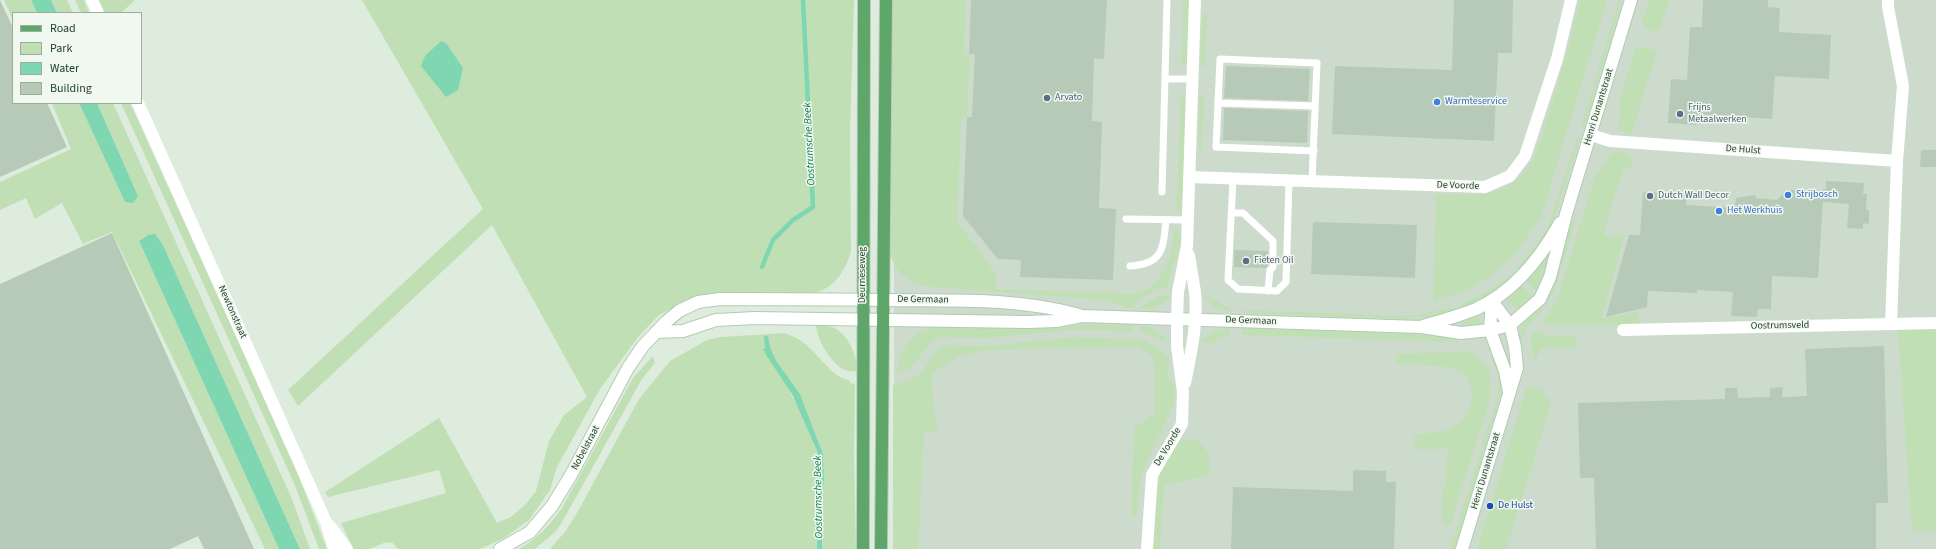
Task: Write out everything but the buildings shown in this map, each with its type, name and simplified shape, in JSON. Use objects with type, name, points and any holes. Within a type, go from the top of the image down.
[{"type":"main road","name":"Deurneseweg","points":[[863,549],[864,0]]},
{"type":"main road","name":"Deurneseweg","points":[[881,549],[886,0]]},
{"type":"street","points":[[92,0],[98,12]]},
{"type":"street","name":"De Voorde","points":[[1147,549],[1152,475],[1182,424],[1183,392],[1177,346],[1177,318],[1178,292],[1187,246],[1195,0]]},
{"type":"street","name":"De Voorde","points":[[1189,177],[1485,187],[1510,176],[1525,156],[1558,59],[1571,0]]},
{"type":"street","name":"Henri Dunantstraat","points":[[1490,330],[1510,325],[1540,299],[1550,277],[1566,214],[1631,0]]},
{"type":"street","points":[[1888,0],[1903,86],[1897,160],[1890,324]]},
{"type":"street","name":"Newtonstraat","points":[[138,104],[326,522],[334,549]]},
{"type":"street","name":"De Hulst","points":[[1591,135],[1610,141],[1897,160]]},
{"type":"street","name":"Henri Dunantstraat","points":[[1509,393],[1505,370],[1490,330],[1492,301],[1516,282],[1534,264],[1547,246],[1566,214]]},
{"type":"street","name":"De Voorde","points":[[1183,392],[1193,347],[1195,319],[1195,292],[1187,246]]},
{"type":"street","name":"De Germaan","points":[[864,299],[929,299],[1031,304],[1056,308],[1082,316]]},
{"type":"street","name":"Nobelstraat","points":[[500,549],[530,532],[552,506],[571,475],[628,368],[643,346],[679,311],[690,305],[714,300],[864,299]]},
{"type":"street","name":"De Germaan","points":[[1421,327],[1475,309],[1492,301]]},
{"type":"street","name":"Henri Dunantstraat","points":[[1462,549],[1517,368],[1515,347],[1510,325],[1492,301]]},
{"type":"street","name":"De Germaan","points":[[863,320],[1028,322],[1056,321],[1082,316],[1421,327],[1461,333],[1490,330]]},
{"type":"street","points":[[656,332],[683,331],[702,324],[724,319],[863,320]]},
{"type":"street","name":"Oostrumsveld","points":[[1623,330],[1936,323]]},
{"type":"street","name":"Newtonstraat","points":[[326,522],[347,549]]},
{"type":"lane","points":[[1162,192],[1167,0]]},
{"type":"lane","points":[[1312,181],[1314,151],[1317,63],[1220,59],[1216,147],[1314,151]]},
{"type":"lane","points":[[1165,79],[1192,79]]},
{"type":"lane","points":[[1218,103],[1315,106]]},
{"type":"lane","points":[[1233,178],[1228,280],[1238,290],[1277,291],[1286,282],[1289,181]]},
{"type":"lane","points":[[1231,213],[1243,213],[1273,241],[1273,267],[1270,270],[1268,291]]},
{"type":"lane","points":[[1126,219],[1188,220]]},
{"type":"lane","points":[[1130,266],[1140,265],[1155,260],[1161,253],[1166,220]]},
{"type":"shaded area","name":"De Hulst","points":[[895,0],[1936,0],[1936,549],[894,549]]},
{"type":"green space","points":[[4,0],[31,0],[37,12],[12,12],[12,18]]},
{"type":"green space","points":[[51,0],[67,0],[73,12],[57,12]]},
{"type":"green space","points":[[75,0],[84,0],[89,12],[81,12]]},
{"type":"green space","points":[[98,0],[135,0],[122,12],[104,12]]},
{"type":"green space","points":[[362,0],[854,0],[850,132],[851,252],[842,273],[833,283],[821,291],[813,294],[708,295],[684,302],[659,315],[638,337],[600,389],[557,467],[550,490],[529,520],[504,538],[480,549],[398,549],[393,543],[386,542],[369,549],[353,549],[341,523],[446,493],[439,470],[328,497],[325,492],[439,418],[497,523],[511,517],[525,505],[536,491],[549,441],[564,415],[587,397],[492,225],[298,406],[288,390],[483,209]]},
{"type":"green space","points":[[892,0],[966,0],[964,55],[970,55],[967,117],[961,118],[957,221],[996,274],[996,289],[1136,294],[1153,285],[1163,272],[1169,258],[1175,226],[1181,237],[1180,246],[1166,288],[1159,289],[1137,300],[1134,309],[1107,301],[1093,299],[931,287],[915,283],[898,270],[888,249]]},
{"type":"green space","points":[[1183,0],[1189,0],[1187,63],[1181,67]]},
{"type":"green space","points":[[1580,0],[1607,0],[1541,217],[1515,255],[1496,272],[1469,290],[1433,302],[1436,194],[1473,195],[1491,193],[1500,190],[1512,184],[1520,177],[1532,162],[1540,144],[1564,63]]},
{"type":"green space","points":[[1619,0],[1622,0],[1584,128],[1582,124]]},
{"type":"green space","points":[[1649,0],[1669,0],[1660,27],[1655,32],[1644,27],[1642,22]]},
{"type":"green space","points":[[1207,14],[1205,68],[1200,66],[1202,17]]},
{"type":"green space","points":[[1645,47],[1657,51],[1631,137],[1617,129],[1621,117],[1619,101],[1636,48]]},
{"type":"green space","points":[[1181,95],[1185,98],[1186,109],[1182,209],[1177,214],[1176,213]]},
{"type":"green space","points":[[1199,96],[1204,96],[1202,155],[1198,144]]},
{"type":"green space","points":[[52,104],[79,104],[125,202],[138,196],[97,104],[113,104],[292,499],[310,549],[300,549],[163,245],[148,235],[139,241],[279,549],[265,549],[112,232],[83,244],[62,203],[35,219],[26,198],[0,210],[0,182],[71,149]]},
{"type":"green space","points":[[121,104],[130,104],[292,459],[327,549],[319,549],[294,483]]},
{"type":"green space","points":[[1581,137],[1552,225],[1541,246],[1518,272],[1516,269],[1532,251],[1548,227],[1577,138]]},
{"type":"green space","points":[[1624,152],[1632,157],[1631,170],[1624,168],[1603,234],[1615,238],[1625,234],[1601,319],[1638,312],[1640,325],[1546,325],[1544,320],[1557,300],[1595,176],[1611,153]]},
{"type":"green space","points":[[1574,220],[1576,220],[1554,291],[1547,303],[1545,300],[1571,223],[1572,224]]},
{"type":"green space","points":[[1553,243],[1549,266],[1537,292],[1526,280]]},
{"type":"green space","points":[[1511,275],[1513,277],[1483,298],[1461,309],[1460,306],[1462,304],[1490,290]]},
{"type":"green space","points":[[1520,284],[1533,297],[1518,310],[1508,302],[1507,297]]},
{"type":"green space","points":[[1161,295],[1170,296],[1157,307],[1141,309],[1142,306]]},
{"type":"green space","points":[[1204,296],[1208,296],[1231,309],[1231,312],[1214,307]]},
{"type":"green space","points":[[1540,306],[1543,309],[1527,327],[1522,339],[1519,341],[1522,326]]},
{"type":"green space","points":[[1454,307],[1454,311],[1440,315],[1406,319],[1244,313],[1244,310],[1406,316]]},
{"type":"green space","points":[[1473,316],[1480,319],[1481,324],[1479,327],[1463,328],[1462,319]]},
{"type":"green space","points":[[816,324],[829,326],[841,332],[850,344],[856,358],[858,372],[845,370],[833,361],[821,343]]},
{"type":"green space","points":[[1135,325],[1132,331],[1069,330],[989,338],[942,337],[930,343],[910,369],[897,372],[901,355],[909,342],[921,332],[937,326],[1018,328]]},
{"type":"green space","points":[[1141,325],[1156,330],[1167,341],[1163,341],[1141,331]]},
{"type":"green space","points":[[1230,328],[1229,334],[1210,343],[1201,342],[1214,332]]},
{"type":"green space","points":[[1243,328],[1459,336],[1459,342],[1243,335]]},
{"type":"green space","points":[[1936,329],[1936,531],[1912,531],[1898,330]]},
{"type":"green space","points":[[1538,332],[1550,336],[1575,336],[1577,349],[1543,347],[1535,361],[1531,348],[1531,337],[1532,333]]},
{"type":"green space","points":[[785,333],[804,343],[836,374],[849,380],[850,383],[855,384],[854,454],[856,549],[822,549],[824,479],[823,454],[800,394],[769,348],[783,380],[800,410],[818,453],[817,549],[550,549],[565,532],[577,513],[639,399],[670,361],[707,340],[721,337]]},
{"type":"green space","points":[[1074,337],[1145,340],[1164,352],[1169,358],[1167,374],[1175,390],[1175,401],[1140,478],[1137,516],[1131,516],[1134,428],[1155,413],[1154,358],[1139,347],[987,350],[962,355],[932,373],[933,405],[938,432],[924,432],[918,549],[893,549],[893,385],[920,375],[935,351],[945,345],[988,346]]},
{"type":"green space","points":[[1470,351],[1478,356],[1488,368],[1491,388],[1488,405],[1450,526],[1442,522],[1442,490],[1445,489],[1448,449],[1413,449],[1415,435],[1450,430],[1465,419],[1473,396],[1466,375],[1448,367],[1396,363],[1397,354]]},
{"type":"green space","points":[[653,356],[655,363],[642,379],[561,524],[555,532],[535,549],[519,549],[532,541],[543,531],[562,508],[633,378]]},
{"type":"green space","points":[[1493,358],[1496,358],[1501,373],[1502,388],[1485,449],[1481,448],[1496,402],[1499,383],[1498,375],[1492,360]]},
{"type":"green space","points":[[1532,387],[1543,390],[1551,404],[1506,549],[1477,549],[1526,389]]},
{"type":"green space","points":[[1186,439],[1199,441],[1209,454],[1210,474],[1164,486],[1160,549],[1153,549],[1156,488],[1162,467],[1178,441]]},
{"type":"green space","points":[[1481,450],[1484,452],[1454,549],[1450,549]]},
{"type":"water","points":[[31,0],[51,0],[57,12],[37,12]]},
{"type":"water","points":[[441,41],[446,43],[463,68],[458,90],[446,97],[421,66],[425,56]]},
{"type":"water","points":[[79,104],[97,104],[138,196],[133,203],[125,202]]},
{"type":"water","points":[[155,234],[163,245],[300,549],[279,549],[139,241],[148,235]]},
{"type":"water","points":[[770,348],[777,362],[800,394],[823,454],[824,479],[822,549],[817,549],[818,453],[793,396],[763,349]]},
{"type":"waterway","name":"Oostrumsche Beek","points":[[762,267],[773,240],[793,220],[813,207],[803,0]]},
{"type":"waterway","name":"Oostrumsche Beek","points":[[766,338],[769,354]]},
{"type":"place","name":"Arvato","points":[[1047,98]]},
{"type":"place","name":"Warmteservice","points":[[1437,102]]},
{"type":"place","name":"Frijns Metaalwerken","points":[[1680,114]]},
{"type":"place","name":"Strijbosch","points":[[1788,195]]},
{"type":"place","name":"Dutch Wall Decor","points":[[1650,196]]},
{"type":"place","name":"Het Werkhuis","points":[[1719,211]]},
{"type":"place","name":"Fieten Oil","points":[[1246,261]]},
{"type":"place","name":"De Hulst","points":[[1490,506]]}]
